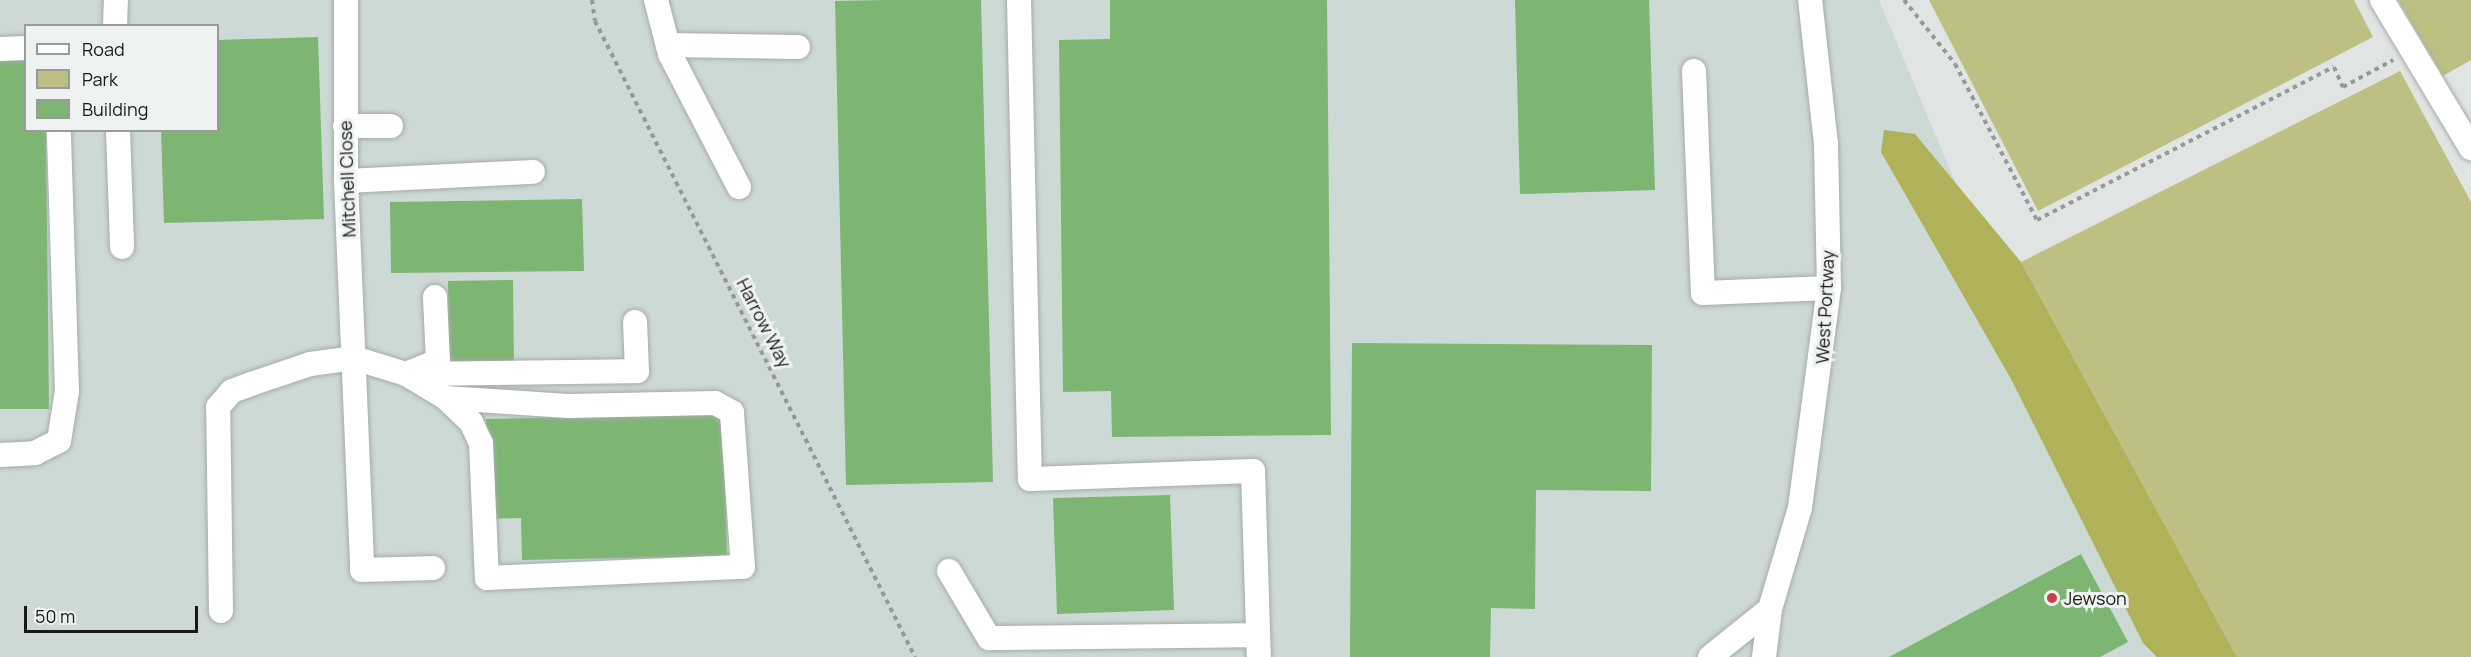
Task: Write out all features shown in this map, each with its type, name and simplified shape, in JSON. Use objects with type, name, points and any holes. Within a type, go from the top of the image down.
[{"type":"street","points":[[116,0],[116,24]]},
{"type":"street","name":"Mitchell Close","points":[[346,0],[346,181],[362,570],[433,568]]},
{"type":"street","points":[[656,0],[668,45],[739,187]]},
{"type":"street","points":[[949,571],[988,638],[1258,646],[1254,471],[1030,479],[1019,0]]},
{"type":"street","points":[[2382,0],[2471,148]]},
{"type":"street","name":"West Portway","points":[[1764,657],[1770,609],[1800,508],[1828,288],[1826,144],[1815,2]]},
{"type":"street","points":[[668,45],[798,47]]},
{"type":"street","points":[[0,49],[24,48]]},
{"type":"street","points":[[1694,71],[1703,293],[1828,288]]},
{"type":"street","points":[[345,126],[391,126]]},
{"type":"street","points":[[0,455],[34,453],[59,441],[67,391],[59,132]]},
{"type":"street","points":[[118,132],[122,247]]},
{"type":"street","points":[[346,181],[533,172]]},
{"type":"street","points":[[406,374],[438,361],[435,297]]},
{"type":"street","points":[[406,374],[637,371],[635,322]]},
{"type":"street","points":[[221,611],[218,407],[232,392],[254,383],[310,364],[354,358],[406,374],[446,398],[471,422],[481,442],[487,578],[742,567],[732,412],[715,403],[567,406],[446,398]]},
{"type":"street","points":[[1710,657],[1770,609]]},
{"type":"path","name":"Harrow Way","points":[[592,0],[595,21],[915,657]]},
{"type":"path","points":[[1904,0],[1955,64],[2037,220],[2334,67],[2343,87],[2412,50]]},
{"type":"shaded area","points":[[0,0],[1879,0],[2017,330],[2201,657],[0,657]]},
{"type":"shaded area","points":[[1884,130],[1915,134],[2021,262],[2237,657],[2157,657],[2143,643],[2011,379],[1881,152]]},
{"type":"green space","points":[[1929,0],[2354,0],[2373,37],[2038,211]]},
{"type":"green space","points":[[2398,0],[2471,0],[2471,60],[2443,76]]},
{"type":"green space","points":[[2400,71],[2471,202],[2471,657],[2237,657],[2021,262]]},
{"type":"building","points":[[981,0],[993,482],[846,485],[835,1]]},
{"type":"building","points":[[1110,0],[1327,0],[1331,435],[1112,437],[1111,391],[1063,392],[1059,40],[1110,39]]},
{"type":"building","points":[[1515,0],[1649,0],[1655,190],[1520,194]]},
{"type":"building","points":[[318,37],[324,219],[164,223],[161,132],[219,132],[219,40]]},
{"type":"building","points":[[0,59],[24,59],[24,132],[46,132],[49,409],[0,409]]},
{"type":"building","points":[[582,199],[584,271],[391,273],[390,202]]},
{"type":"building","points":[[513,280],[514,369],[449,370],[448,281]]},
{"type":"building","points":[[1352,343],[1652,345],[1651,491],[1536,490],[1535,609],[1491,608],[1490,657],[1350,657]]},
{"type":"building","points":[[724,414],[727,556],[522,560],[521,518],[489,519],[486,419]]},
{"type":"building","points":[[1170,495],[1174,610],[1057,614],[1053,498]]},
{"type":"building","name":"Jewson","points":[[2081,554],[2128,642],[2100,657],[1889,657]]},
{"type":"place","name":"Jewson","points":[[2052,598]]}]
